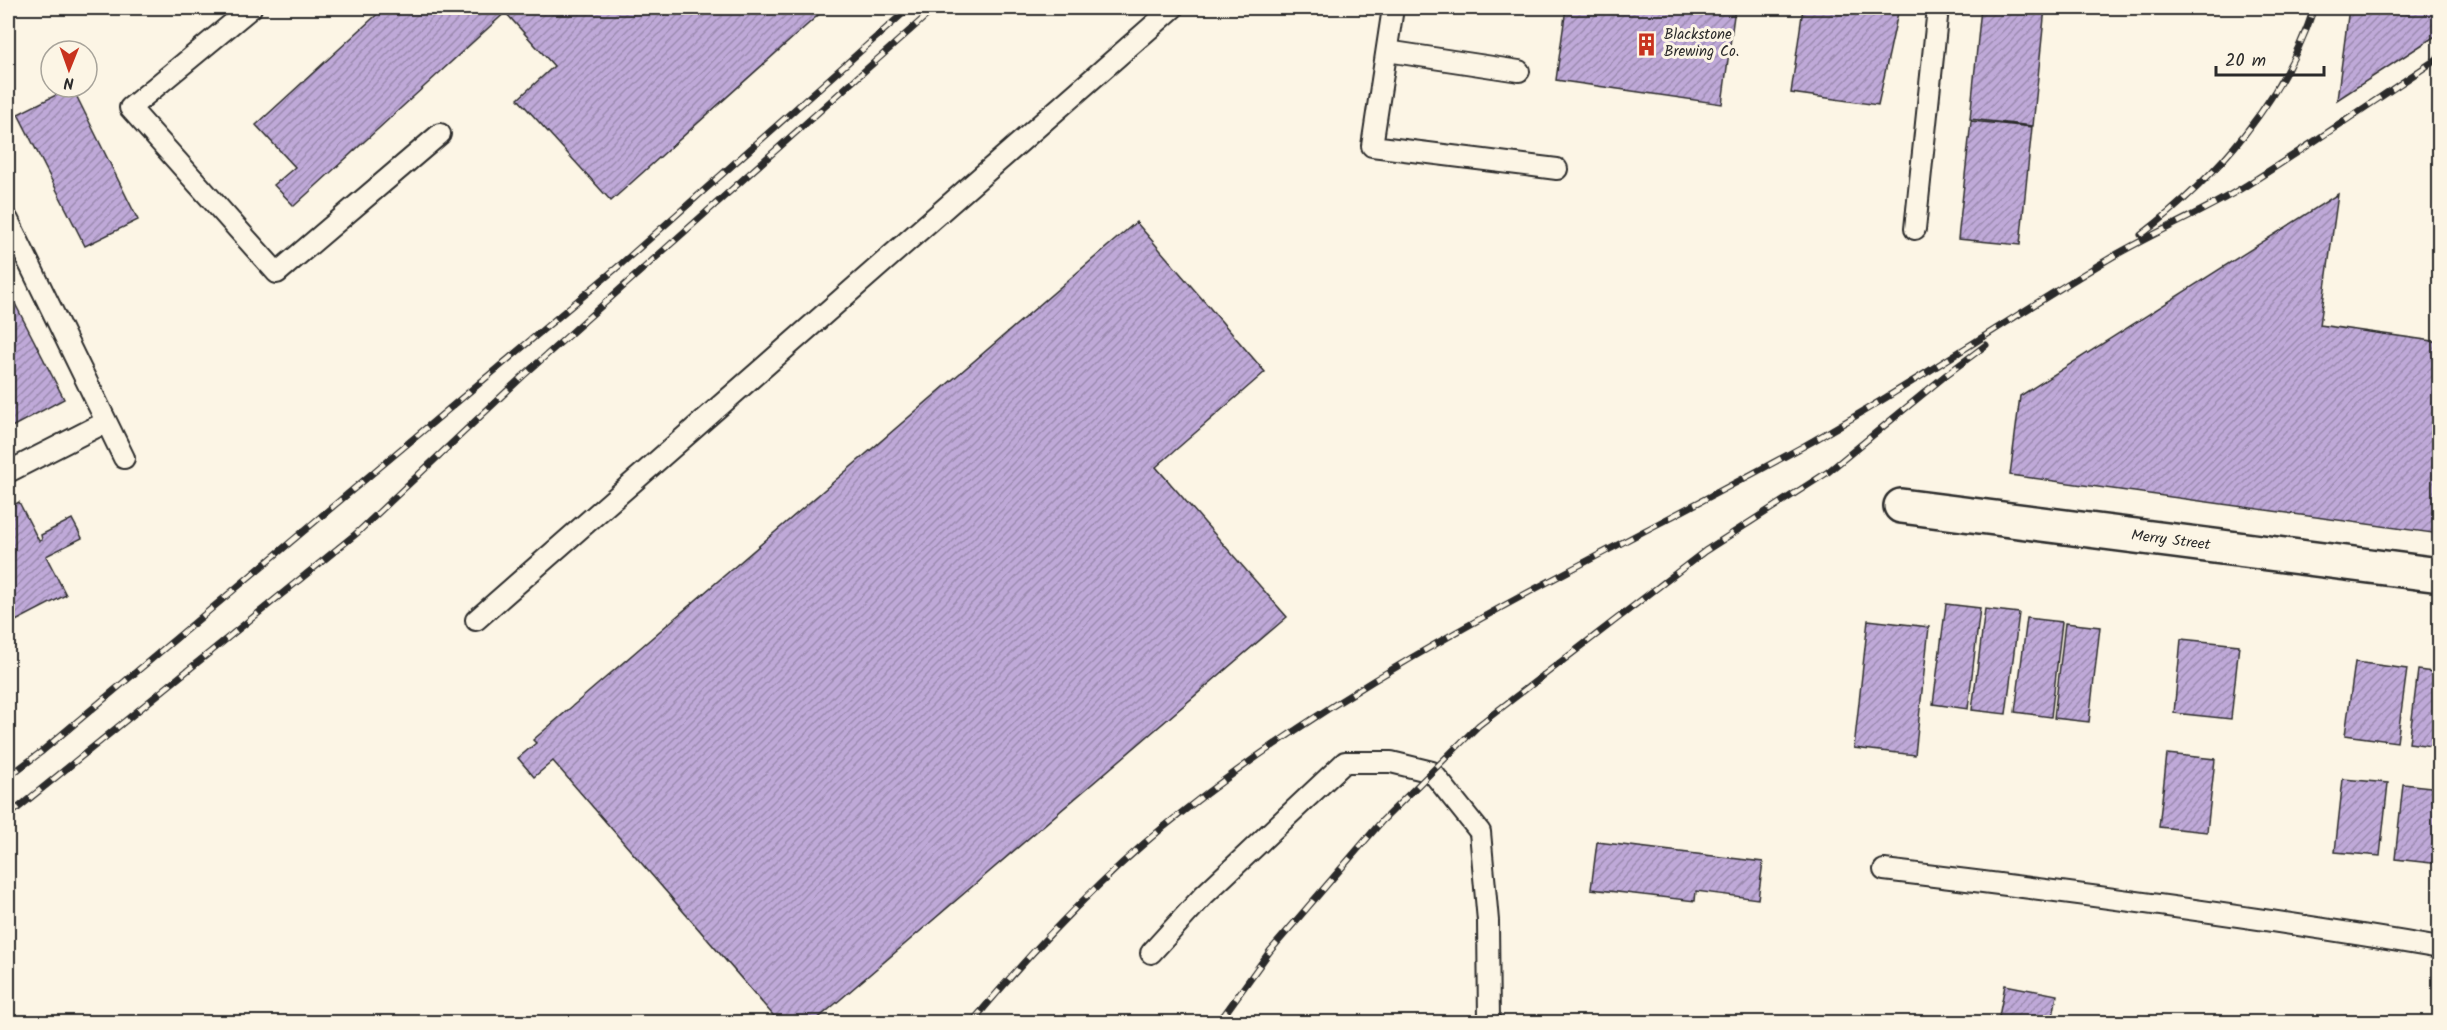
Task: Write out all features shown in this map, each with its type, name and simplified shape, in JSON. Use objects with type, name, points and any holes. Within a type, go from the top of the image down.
[{"type":"street","name":"Merry Street","points":[[1901,506],[2439,575]]},
{"type":"lane","points":[[251,8],[130,108],[277,273],[440,134]]},
{"type":"lane","points":[[476,620],[1173,8]]},
{"type":"lane","points":[[1393,8],[1372,146],[1557,169]]},
{"type":"lane","points":[[1914,229],[1938,8]]},
{"type":"lane","points":[[1387,51],[1519,71]]},
{"type":"lane","points":[[8,220],[124,458]]},
{"type":"lane","points":[[8,472],[106,422]]},
{"type":"lane","points":[[1151,953],[1204,895],[1345,762],[1391,762],[1432,772],[1480,832],[1488,921],[1489,1023]]},
{"type":"lane","points":[[1884,870],[2099,895],[2316,927],[2439,948]]},
{"type":"building","points":[[384,8],[510,8],[294,206],[274,185],[295,167],[256,125]]},
{"type":"building","points":[[510,8],[826,8],[611,201],[518,99],[554,66],[505,12]]},
{"type":"building","name":"Blackstone Brewing Co.","points":[[1566,8],[1735,8],[1722,104],[1556,80]]},
{"type":"building","points":[[1803,8],[1899,8],[1878,105],[1791,93]]},
{"type":"building","points":[[1981,8],[2045,8],[2033,126],[1970,119]]},
{"type":"building","points":[[2349,8],[2440,8],[2440,33],[2337,100]]},
{"type":"building","points":[[48,99],[78,99],[138,220],[85,246],[18,114]]},
{"type":"building","points":[[1971,121],[2032,127],[2020,245],[1958,239]]},
{"type":"building","points":[[2338,194],[2320,325],[2440,342],[2440,534],[2010,475],[2020,396]]},
{"type":"building","points":[[1136,222],[1265,372],[1156,467],[1287,617],[814,1022],[779,1022],[553,761],[534,777],[518,758],[536,743],[533,740]]},
{"type":"building","points":[[8,290],[64,399],[8,429]]},
{"type":"building","points":[[19,502],[39,541],[42,540],[41,535],[72,519],[82,538],[46,556],[66,595],[8,625],[8,508]]},
{"type":"building","points":[[1946,604],[1980,608],[1968,709],[1933,704]]},
{"type":"building","points":[[1985,609],[2019,613],[2006,714],[1972,710]]},
{"type":"building","points":[[2027,618],[2062,622],[2051,717],[2015,712]]},
{"type":"building","points":[[1868,620],[1929,627],[1915,755],[1854,748]]},
{"type":"building","points":[[2065,623],[2100,627],[2089,722],[2054,718]]},
{"type":"building","points":[[2181,639],[2239,645],[2231,719],[2174,713]]},
{"type":"building","points":[[2355,662],[2407,669],[2397,742],[2345,735]]},
{"type":"building","points":[[2418,670],[2440,673],[2440,747],[2409,743]]},
{"type":"building","points":[[2167,754],[2215,759],[2207,832],[2159,827]]},
{"type":"building","points":[[2343,779],[2388,783],[2380,856],[2335,852]]},
{"type":"building","points":[[2403,784],[2440,788],[2440,864],[2395,859]]},
{"type":"building","points":[[1597,842],[1763,862],[1758,899],[1696,891],[1695,901],[1591,889]]},
{"type":"building","points":[[2005,985],[2057,995],[2052,1022],[1998,1022]]},
{"type":"railway","points":[[8,777],[41,752],[620,265],[909,8]]},
{"type":"railway","points":[[8,816],[357,533],[523,376],[935,8]]},
{"type":"railway","points":[[2141,235],[2196,188],[2245,134],[2285,74],[2314,8]]},
{"type":"railway","points":[[972,1022],[1021,965],[1127,858],[1185,810],[1257,756],[1332,706],[1487,615],[1725,489],[1842,424],[2107,260],[2247,185],[2440,57]]},
{"type":"railway","points":[[1219,1022],[1270,951],[1382,821],[1479,725],[1705,551],[1828,472],[1986,345]]},
{"type":"place","name":"Blackstone Brewing Co.","points":[[1646,44]]}]
